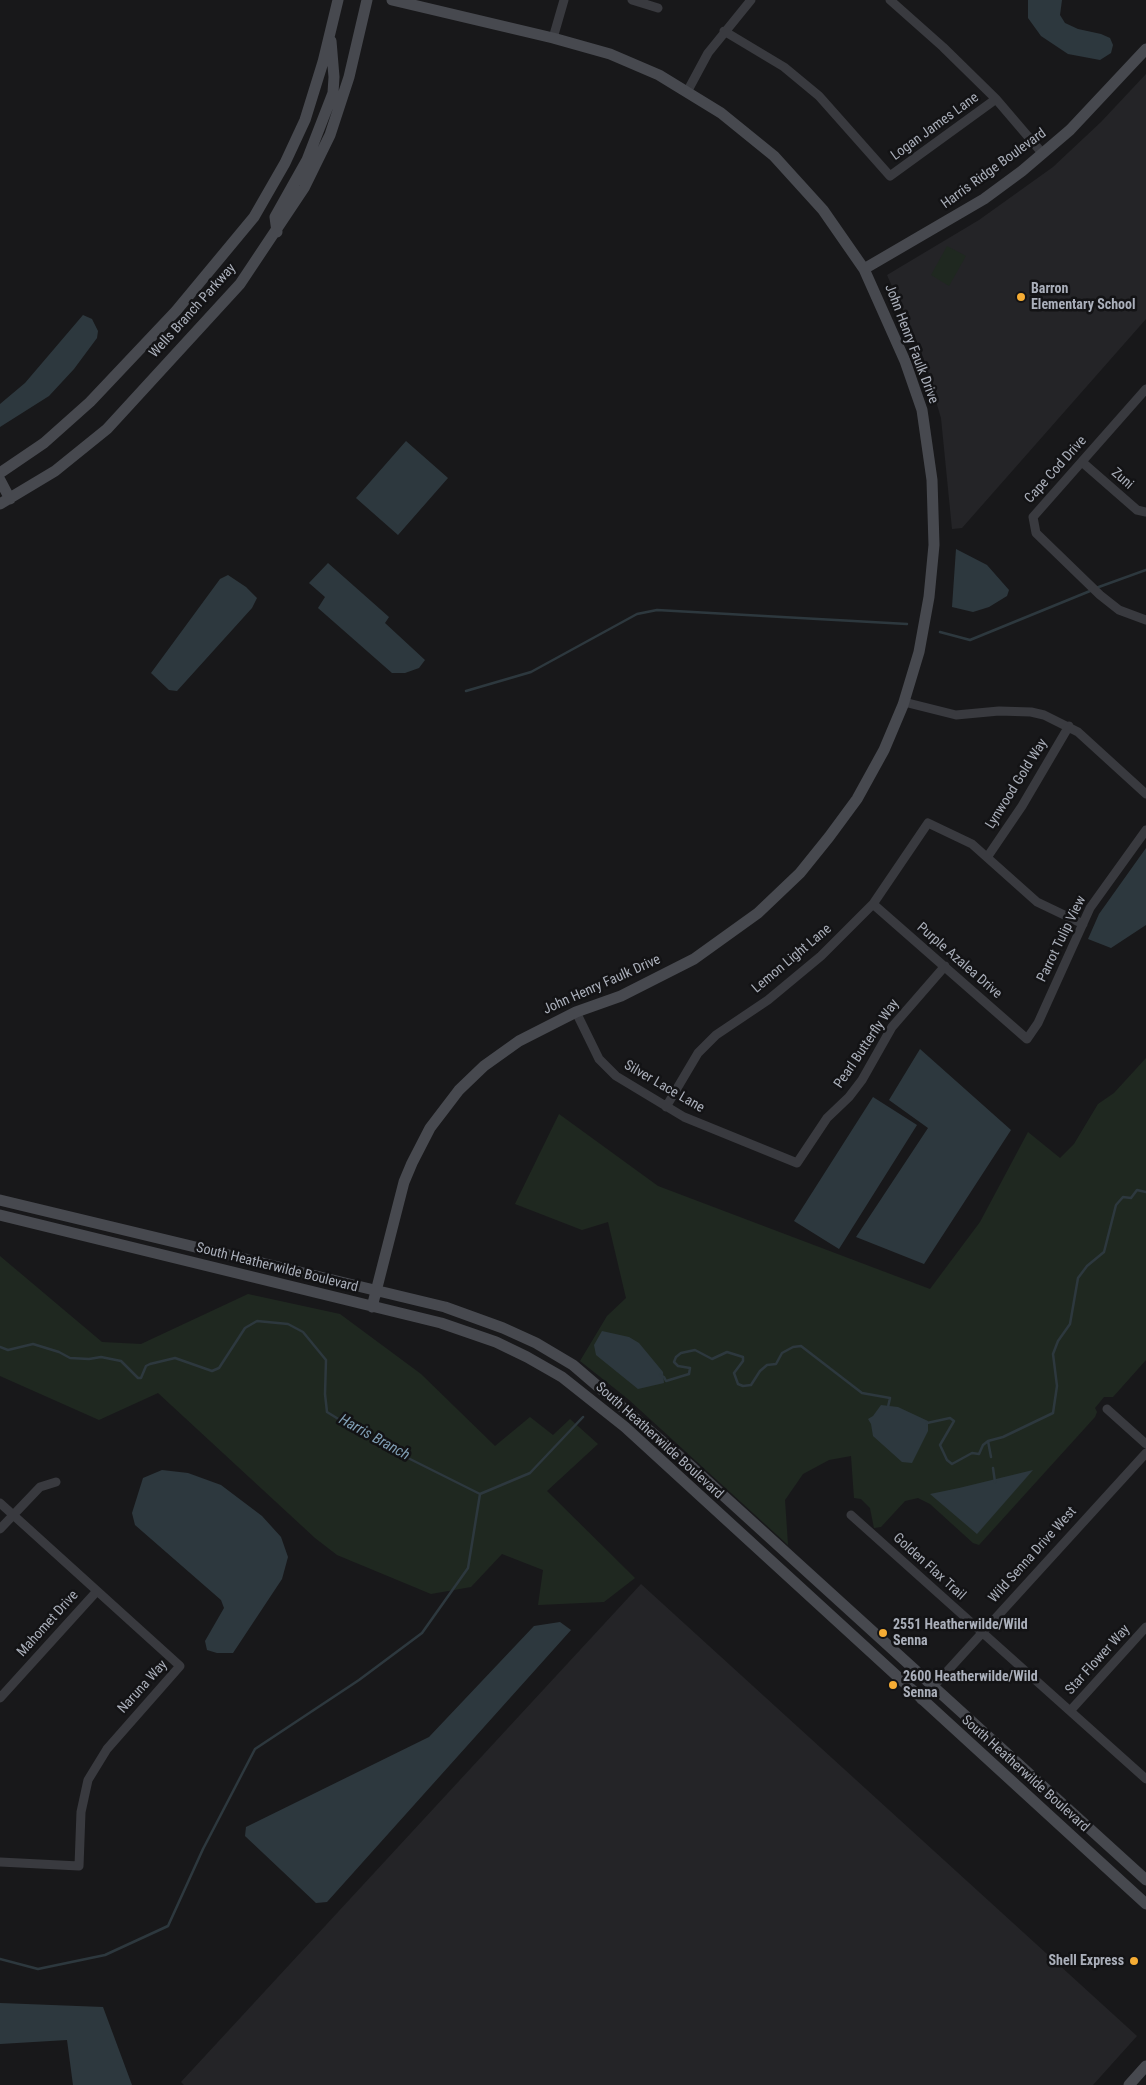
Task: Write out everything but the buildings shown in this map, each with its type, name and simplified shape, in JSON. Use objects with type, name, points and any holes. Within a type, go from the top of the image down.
[{"type":"main road","name":"Wells Branch Parkway","points":[[0,473],[44,443],[90,402],[176,311],[254,217],[305,120],[338,0]]},
{"type":"main road","name":"Wells Branch Parkway","points":[[5,502],[55,471],[107,428],[240,284],[277,232],[304,188],[330,135],[349,76],[367,0]]},
{"type":"main road","name":"John Henry Faulk Drive","points":[[372,1307],[404,1182],[430,1128],[459,1090],[484,1066],[518,1040],[576,1012],[621,996],[694,959],[758,913],[800,873],[857,799],[884,750],[904,702],[919,652],[929,597],[934,545],[932,480],[922,410],[902,353],[864,269],[824,210],[774,156],[721,113],[659,75],[610,54],[554,38],[392,0]]},
{"type":"main road","points":[[277,232],[275,217],[307,160],[333,93],[334,77],[330,32]]},
{"type":"main road","name":"Harris Ridge Boulevard","points":[[864,269],[984,199],[1043,154],[1070,130],[1146,49]]},
{"type":"main road","points":[[0,480],[5,502]]},
{"type":"main road","name":"South Heatherwilde Boulevard","points":[[0,1200],[445,1307],[503,1328],[536,1343],[572,1364],[693,1468],[1146,1880]]},
{"type":"main road","points":[[29,1223],[33,1209]]},
{"type":"main road","name":"South Heatherwilde Boulevard","points":[[0,1215],[441,1323],[496,1342],[528,1357],[562,1377],[624,1427],[1146,1904]]},
{"type":"main road","points":[[680,1480],[693,1468]]},
{"type":"main road","points":[[1129,2085],[1146,2066]]},
{"type":"street","points":[[554,38],[564,0]]},
{"type":"street","points":[[632,0],[658,8]]},
{"type":"street","points":[[687,92],[708,53],[751,0]]},
{"type":"street","points":[[890,0],[944,47],[996,99],[1043,154]]},
{"type":"street","name":"Logan James Lane","points":[[724,31],[784,67],[819,96],[890,176],[996,99]]},
{"type":"street","name":"Cape Cod Drive","points":[[1146,389],[1033,517],[1036,533],[1100,595],[1119,610],[1146,620]]},
{"type":"street","name":"Zuni","points":[[1082,462],[1137,510],[1146,512]]},
{"type":"street","points":[[904,702],[956,714],[999,711],[1031,712],[1069,726],[1146,794]]},
{"type":"street","name":"Lynwood Gold Way","points":[[988,856],[1022,806],[1069,726]]},
{"type":"street","name":"Lemon Light Lane","points":[[666,1106],[698,1053],[716,1035],[768,1000],[813,962],[873,904],[928,823],[957,835],[988,856]]},
{"type":"street","name":"Parrot Tulip View","points":[[1027,1039],[1038,1023],[1090,908],[1146,830]]},
{"type":"street","points":[[988,856],[1037,902],[1083,924]]},
{"type":"street","name":"Purple Azalea Drive","points":[[873,904],[1027,1039]]},
{"type":"street","name":"Pearl Butterfly Way","points":[[797,1163],[827,1118],[849,1097],[862,1080],[892,1027],[945,966]]},
{"type":"street","name":"Silver Lace Lane","points":[[576,1012],[599,1059],[616,1076],[684,1117],[797,1163]]},
{"type":"street","points":[[1108,1409],[1146,1444]]},
{"type":"street","name":"Wild Senna Drive West","points":[[921,1700],[1146,1453]]},
{"type":"street","points":[[0,1529],[40,1487],[56,1482]]},
{"type":"street","name":"Naruna Way","points":[[0,1503],[180,1666],[107,1749],[88,1780],[81,1812],[79,1866],[0,1862]]},
{"type":"street","name":"Golden Flax Trail","points":[[851,1515],[1146,1779]]},
{"type":"street","name":"Mahomet Drive","points":[[0,1698],[97,1590]]},
{"type":"street","name":"Star Flower Way","points":[[1070,1711],[1146,1627]]},
{"type":"shaded area","points":[[1028,0],[1062,0],[1060,15],[1065,23],[1078,29],[1110,38],[1113,45],[1111,53],[1100,60],[1068,54],[1041,36],[1028,18]]},
{"type":"shaded area","name":"Barron Elementary School","points":[[1146,74],[1146,319],[962,528],[952,529],[941,418],[921,351],[887,275],[979,220],[1053,167],[1101,122]]},
{"type":"shaded area","points":[[947,246],[966,256],[949,286],[931,275]]},
{"type":"shaded area","points":[[83,315],[92,319],[98,331],[97,338],[74,369],[49,396],[0,427],[0,404],[25,383]]},
{"type":"shaded area","points":[[406,441],[448,478],[398,535],[356,498]]},
{"type":"shaded area","points":[[956,549],[987,565],[1009,590],[1007,596],[989,607],[973,612],[952,607]]},
{"type":"shaded area","points":[[328,563],[389,617],[385,623],[425,660],[419,668],[405,673],[392,673],[318,608],[325,597],[309,583]]},
{"type":"shaded area","points":[[228,575],[246,587],[257,598],[252,608],[177,691],[169,690],[151,673],[220,579]]},
{"type":"shaded area","points":[[1146,848],[1146,925],[1111,948],[1088,939],[1099,914]]},
{"type":"shaded area","points":[[920,1049],[1011,1130],[924,1264],[856,1237],[928,1128],[889,1100]]},
{"type":"shaded area","points":[[1146,1058],[1146,1360],[1113,1397],[1104,1397],[1095,1408],[1097,1412],[1095,1417],[979,1545],[973,1543],[930,1504],[918,1498],[905,1501],[881,1527],[874,1528],[870,1508],[861,1499],[854,1498],[851,1456],[829,1460],[803,1474],[785,1500],[788,1545],[628,1399],[580,1361],[607,1316],[626,1298],[608,1222],[582,1230],[515,1204],[559,1114],[658,1186],[930,1289],[980,1222],[1028,1132],[1060,1158],[1074,1144],[1098,1104],[1114,1093]]},
{"type":"shaded area","points":[[873,1097],[917,1125],[839,1249],[794,1221]]},
{"type":"shaded area","points":[[0,1256],[102,1342],[141,1344],[248,1294],[340,1314],[421,1374],[495,1446],[530,1417],[553,1435],[570,1419],[598,1444],[547,1491],[635,1578],[604,1602],[538,1605],[543,1570],[502,1554],[471,1587],[431,1594],[337,1555],[315,1538],[158,1393],[99,1420],[0,1376]]},
{"type":"shaded area","points":[[602,1331],[629,1337],[639,1343],[663,1372],[664,1383],[638,1389],[596,1355],[594,1345]]},
{"type":"shaded area","points":[[881,1405],[898,1407],[928,1421],[928,1431],[912,1463],[902,1462],[873,1436],[868,1419],[873,1416]]},
{"type":"shaded area","points":[[162,1470],[188,1473],[221,1485],[262,1516],[281,1537],[288,1557],[282,1579],[233,1653],[217,1653],[207,1650],[205,1641],[224,1608],[221,1600],[135,1525],[132,1513],[143,1478]]},
{"type":"shaded area","points":[[1033,1470],[977,1534],[930,1494],[959,1488]]},
{"type":"shaded area","points":[[641,1584],[1137,2036],[1093,2085],[184,2085],[181,2082]]},
{"type":"shaded area","points":[[560,1622],[571,1630],[327,1902],[316,1903],[245,1836],[246,1827],[429,1737],[534,1626]]},
{"type":"shaded area","points":[[0,2003],[103,2007],[132,2085],[73,2085],[67,2040],[0,2044]]},
{"type":"waterway","points":[[1096,588],[1146,570]]},
{"type":"waterway","points":[[940,632],[970,640],[1090,591]]},
{"type":"waterway","points":[[466,691],[531,672],[637,614],[657,610],[907,624]]},
{"type":"waterway","name":"Harris Branch","points":[[927,1423],[950,1418],[954,1421],[940,1445],[947,1460],[952,1464],[972,1453],[979,1454],[983,1445],[988,1441],[1003,1437],[1053,1413],[1057,1386],[1053,1354],[1058,1341],[1070,1324],[1078,1278],[1087,1266],[1104,1252],[1116,1205],[1123,1197],[1131,1198],[1137,1190],[1146,1192]]},
{"type":"waterway","name":"Harris Branch","points":[[0,1347],[8,1350],[33,1344],[59,1352],[70,1358],[89,1359],[101,1357],[121,1361],[138,1378],[141,1378],[146,1366],[175,1358],[212,1371],[219,1368],[245,1328],[257,1321],[288,1324],[303,1332],[326,1360],[325,1394],[327,1412],[374,1441],[480,1494]]},
{"type":"waterway","name":"Harris Branch","points":[[660,1375],[666,1381],[689,1374],[690,1368],[678,1366],[674,1362],[681,1353],[695,1350],[712,1359],[727,1352],[743,1357],[743,1361],[734,1373],[738,1384],[743,1386],[751,1385],[760,1371],[767,1365],[776,1364],[782,1353],[793,1347],[801,1346],[862,1393],[890,1398],[888,1407]]},
{"type":"waterway","name":"Harris Branch","points":[[480,1494],[530,1473],[583,1417]]},
{"type":"waterway","points":[[988,1441],[991,1457]]},
{"type":"waterway","points":[[993,1468],[995,1482]]},
{"type":"waterway","points":[[0,1959],[38,1969],[105,1955],[168,1926],[203,1849],[255,1749],[359,1680],[422,1633],[468,1568],[480,1494]]},
{"type":"place","name":"Barron Elementary School","points":[[1021,297]]},
{"type":"place","name":"2551 Heatherwilde/Wild Senna","points":[[883,1633]]},
{"type":"place","name":"2600 Heatherwilde/Wild Senna","points":[[893,1685]]},
{"type":"place","name":"Shell Express","points":[[1134,1961]]}]
